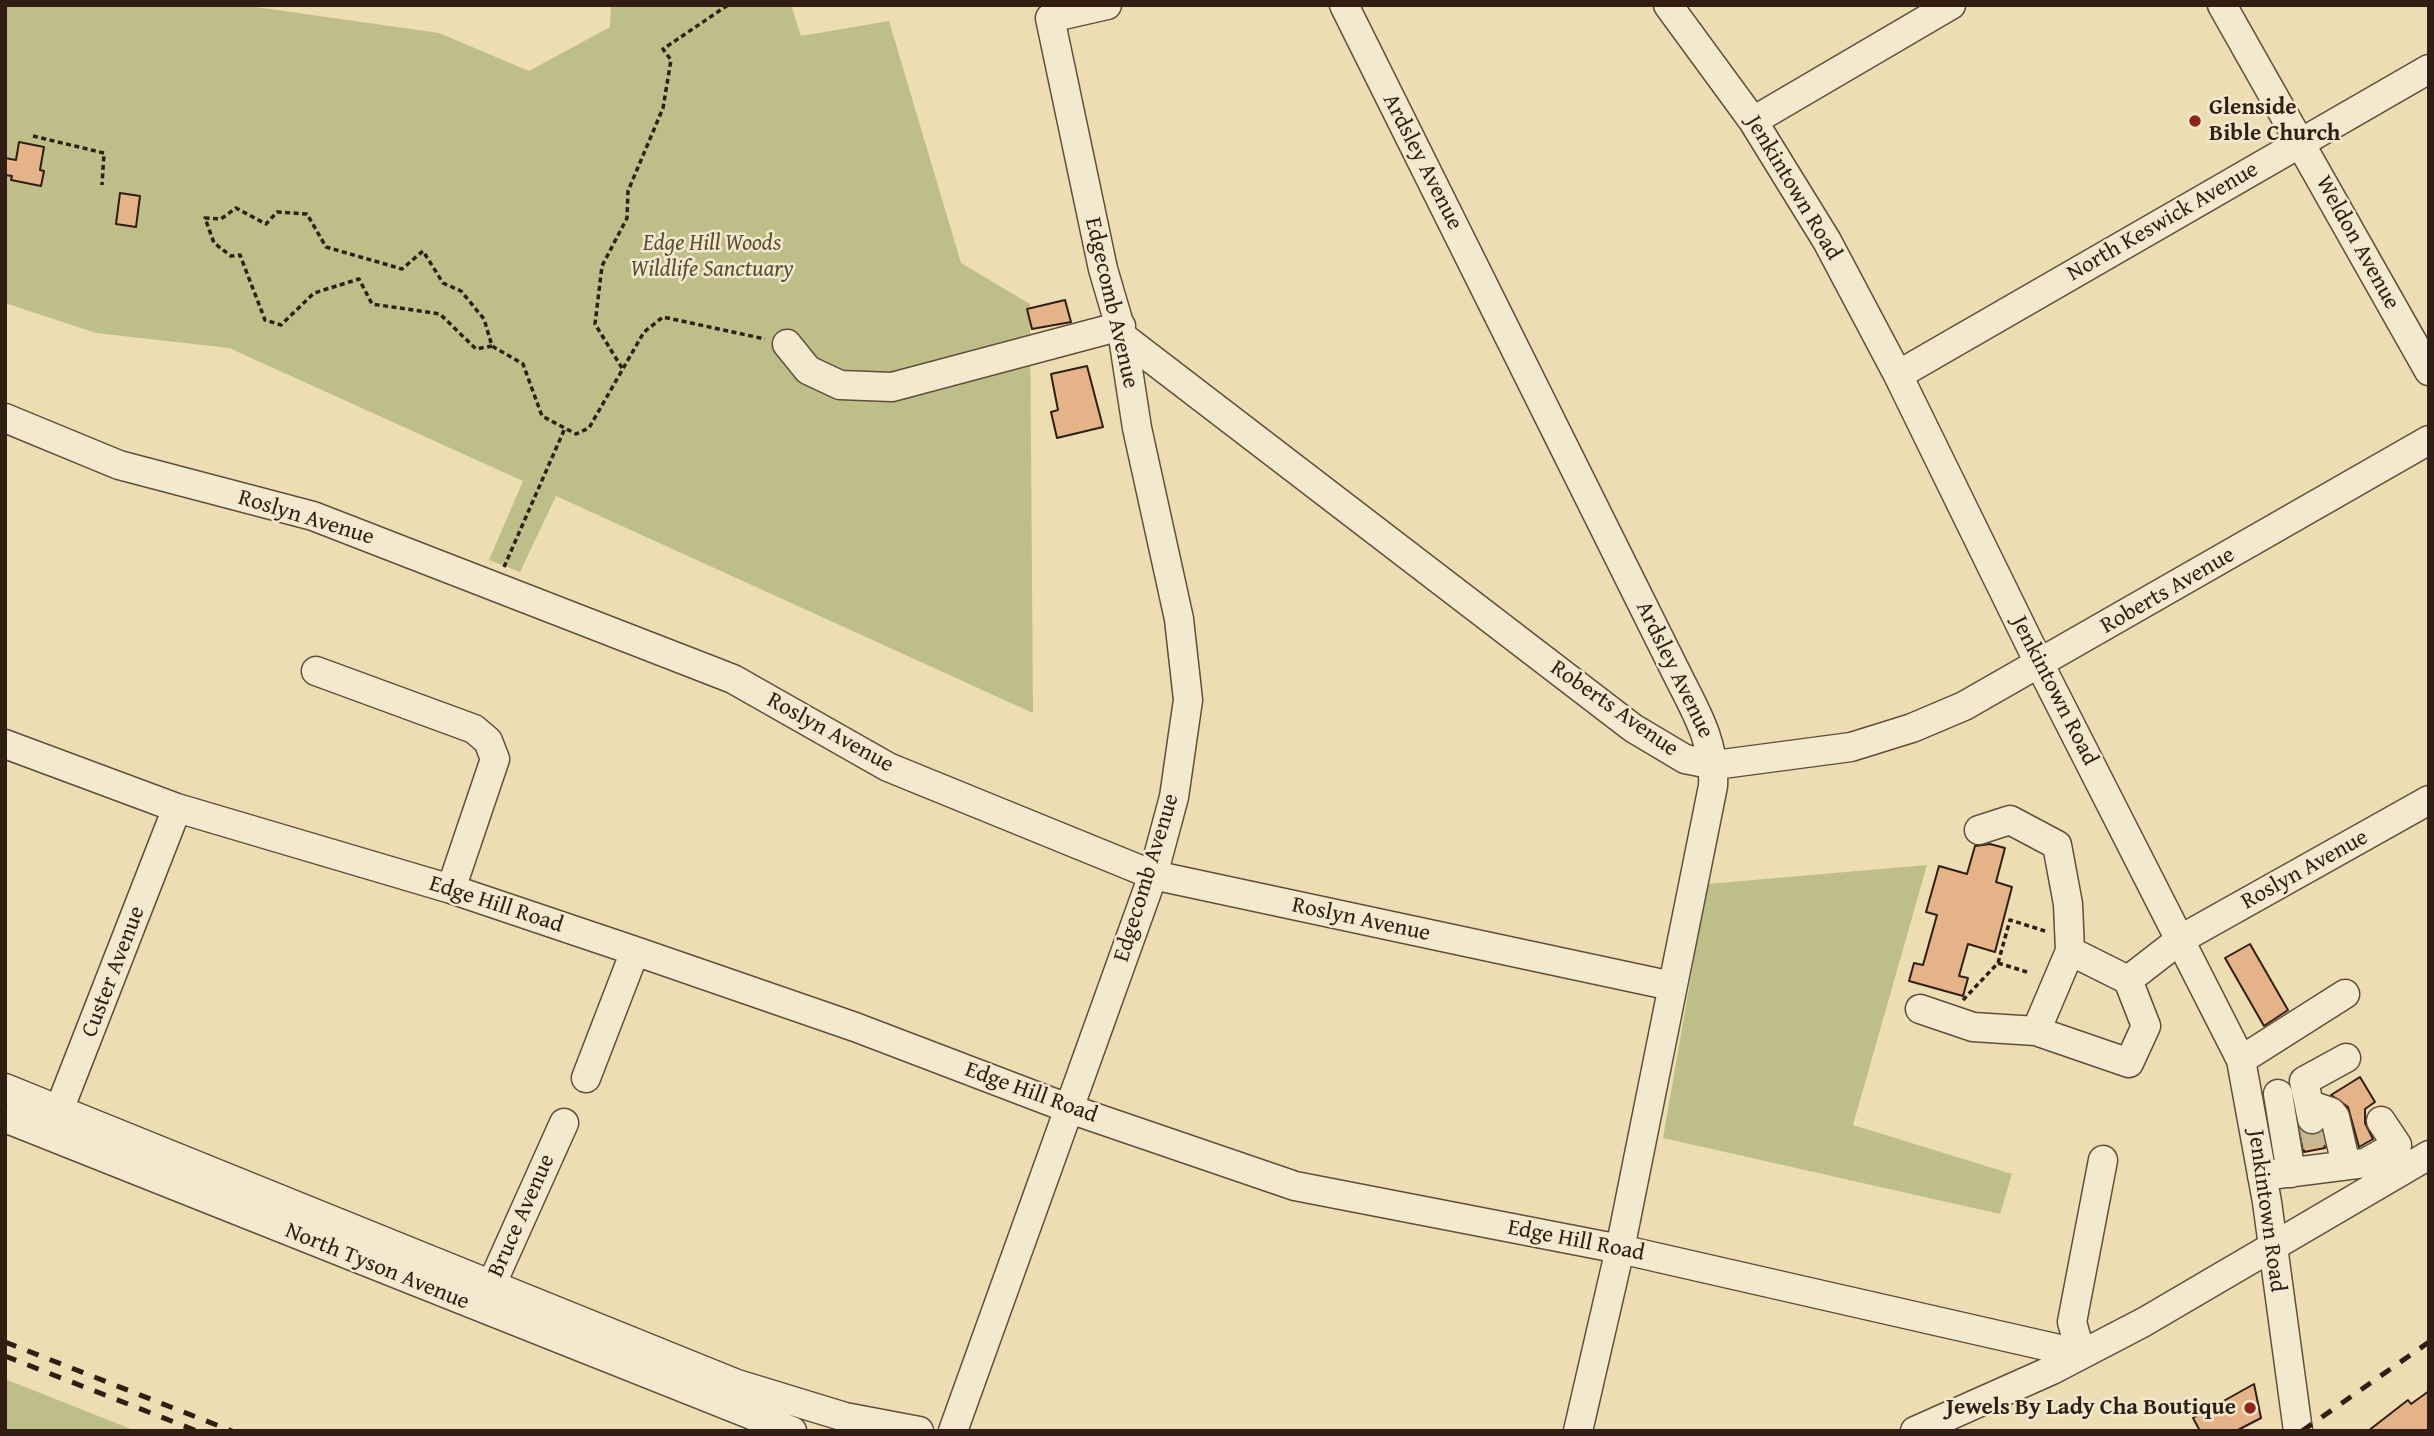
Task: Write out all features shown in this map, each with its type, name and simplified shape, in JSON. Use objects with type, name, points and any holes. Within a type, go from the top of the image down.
[{"type":"street","name":"Edgecomb Avenue","points":[[953,1431],[1153,875],[1174,797],[1188,700],[1180,619],[1138,428],[1122,332],[1103,269],[1050,18],[1107,5]]},
{"type":"street","name":"Ardsley Avenue","points":[[1344,5],[1682,682],[1709,739],[1715,765],[1620,1249],[1578,1431]]},
{"type":"street","name":"Jenkintown Road","points":[[1668,5],[1753,121],[1827,241],[1898,375],[2040,665],[2241,1060],[2262,1176],[2298,1431]]},
{"type":"street","points":[[1753,121],[1951,5]]},
{"type":"street","name":"Weldon Avenue","points":[[2222,5],[2302,142],[2429,371]]},
{"type":"street","name":"North Keswick Avenue","points":[[1898,375],[2429,69]]},
{"type":"street","name":"Roberts Avenue","points":[[1122,332],[1633,728],[1685,759],[1715,765],[1851,747],[1912,728],[1954,710],[2040,665],[2429,440]]},
{"type":"street","points":[[787,344],[808,370],[840,385],[892,387],[1122,332]]},
{"type":"street","name":"Roslyn Avenue","points":[[5,418],[119,465],[313,516],[733,679],[888,767],[1153,875],[1672,986]]},
{"type":"street","points":[[316,671],[474,729],[488,741],[495,759],[451,889]]},
{"type":"street","name":"Edge Hill Road","points":[[5,744],[177,808],[451,889],[635,951],[855,1027],[1070,1109],[1295,1186],[1620,1249],[2081,1354]]},
{"type":"street","name":"Roslyn Avenue","points":[[2128,980],[2181,939],[2429,800]]},
{"type":"street","name":"Custer Avenue","points":[[49,1135],[177,808]]},
{"type":"street","points":[[1979,830],[2010,820],[2057,845],[2068,904],[2070,951],[2036,1031]]},
{"type":"street","points":[[586,1078],[635,951]]},
{"type":"street","points":[[1920,1009],[1973,1027],[2036,1031],[2129,1063],[2146,1026],[2128,980],[2070,951]]},
{"type":"street","points":[[2241,1060],[2345,994]]},
{"type":"street","points":[[2309,1101],[2346,1058]]},
{"type":"street","name":"North Tyson Avenue","points":[[5,1088],[737,1384],[845,1418],[919,1431]]},
{"type":"street","points":[[2278,1094],[2291,1173]]},
{"type":"street","points":[[2251,1108],[2278,1094],[2309,1101],[2331,1112],[2335,1117],[2328,1161],[2338,1207]]},
{"type":"street","name":"North Tyson Avenue","points":[[5,1118],[792,1431]]},
{"type":"street","points":[[2381,1121],[2412,1155]]},
{"type":"street","name":"Bruce Avenue","points":[[480,1309],[565,1123]]},
{"type":"street","points":[[2262,1176],[2291,1173],[2328,1161],[2365,1163],[2412,1155]]},
{"type":"street","points":[[1915,1431],[2052,1370],[2144,1322],[2272,1249],[2412,1155]]},
{"type":"street","points":[[2081,1354],[2072,1322],[2103,1160]]},
{"type":"street","name":"North Tyson Avenue","points":[[702,1369],[749,1415]]},
{"type":"path","points":[[622,368],[595,324],[602,266],[626,218],[628,191],[663,108],[671,60],[663,49],[728,5]]},
{"type":"path","points":[[33,136],[103,153],[102,185]]},
{"type":"path","points":[[492,346],[484,319],[461,292],[443,284],[423,251],[402,270],[326,247],[307,214],[277,212],[266,223],[236,208],[220,219],[205,218],[214,243],[231,256],[240,255],[265,320],[281,325],[314,293],[359,279],[372,304],[440,314],[476,349],[492,346],[523,364],[542,416],[576,434],[589,428],[645,332],[663,317],[787,344]]},
{"type":"path","points":[[503,570],[565,428]]},
{"type":"path","points":[[1959,1004],[1998,963],[2010,920],[2045,931]]},
{"type":"path","points":[[1998,940],[2004,942]]},
{"type":"path","points":[[1998,963],[2027,972]]},
{"type":"green space","name":"Edge Hill Woods Wildlife Sanctuary","points":[[5,5],[242,5],[439,33],[529,71],[610,27],[611,5],[791,5],[801,36],[889,21],[961,263],[1030,304],[1033,713],[556,496],[520,572],[489,560],[523,481],[229,348],[96,333],[5,303]]},
{"type":"green space","points":[[1927,865],[1853,1125],[2012,1174],[2000,1214],[1663,1138],[1707,884]]},
{"type":"green space","points":[[5,1379],[136,1431],[5,1431]]},
{"type":"building","points":[[19,142],[44,147],[40,170],[44,171],[41,186],[11,180],[12,176],[5,175],[5,158],[16,160]]},
{"type":"building","points":[[120,193],[140,196],[136,227],[116,224]]},
{"type":"building","points":[[1065,300],[1071,322],[1032,329],[1027,309]]},
{"type":"building","points":[[1087,366],[1103,427],[1057,438],[1051,412],[1058,410],[1051,374]]},
{"type":"building","points":[[1990,844],[2005,848],[1996,882],[2012,887],[1995,952],[1968,944],[1959,976],[1968,978],[1963,996],[1909,981],[1914,963],[1923,965],[1937,915],[1926,912],[1939,866],[1967,874],[1975,846]]},
{"type":"building","points":[[2250,944],[2288,1010],[2264,1026],[2225,958]]},
{"type":"building","points":[[2360,1077],[2375,1102],[2365,1109],[2365,1123],[2373,1139],[2359,1147],[2348,1107],[2331,1095]]},
{"type":"building","points":[[2301,1131],[2307,1135],[2321,1132],[2325,1148],[2304,1152]]},
{"type":"building","points":[[2254,1384],[2261,1418],[2236,1431],[2200,1431],[2193,1418]]},
{"type":"building","points":[[2429,1391],[2429,1431],[2368,1431],[2408,1400],[2411,1404]]},
{"type":"tunnel","points":[[2312,1119],[2318,1150]]},
{"type":"railway","points":[[5,1342],[232,1431]]},
{"type":"railway","points":[[2302,1431],[2429,1342]]},
{"type":"railway","points":[[5,1356],[197,1431]]},
{"type":"place","name":"Glenside Bible Church","points":[[2195,121]]},
{"type":"place","name":"Jewels By Lady Cha Boutique","points":[[2250,1408]]}]
